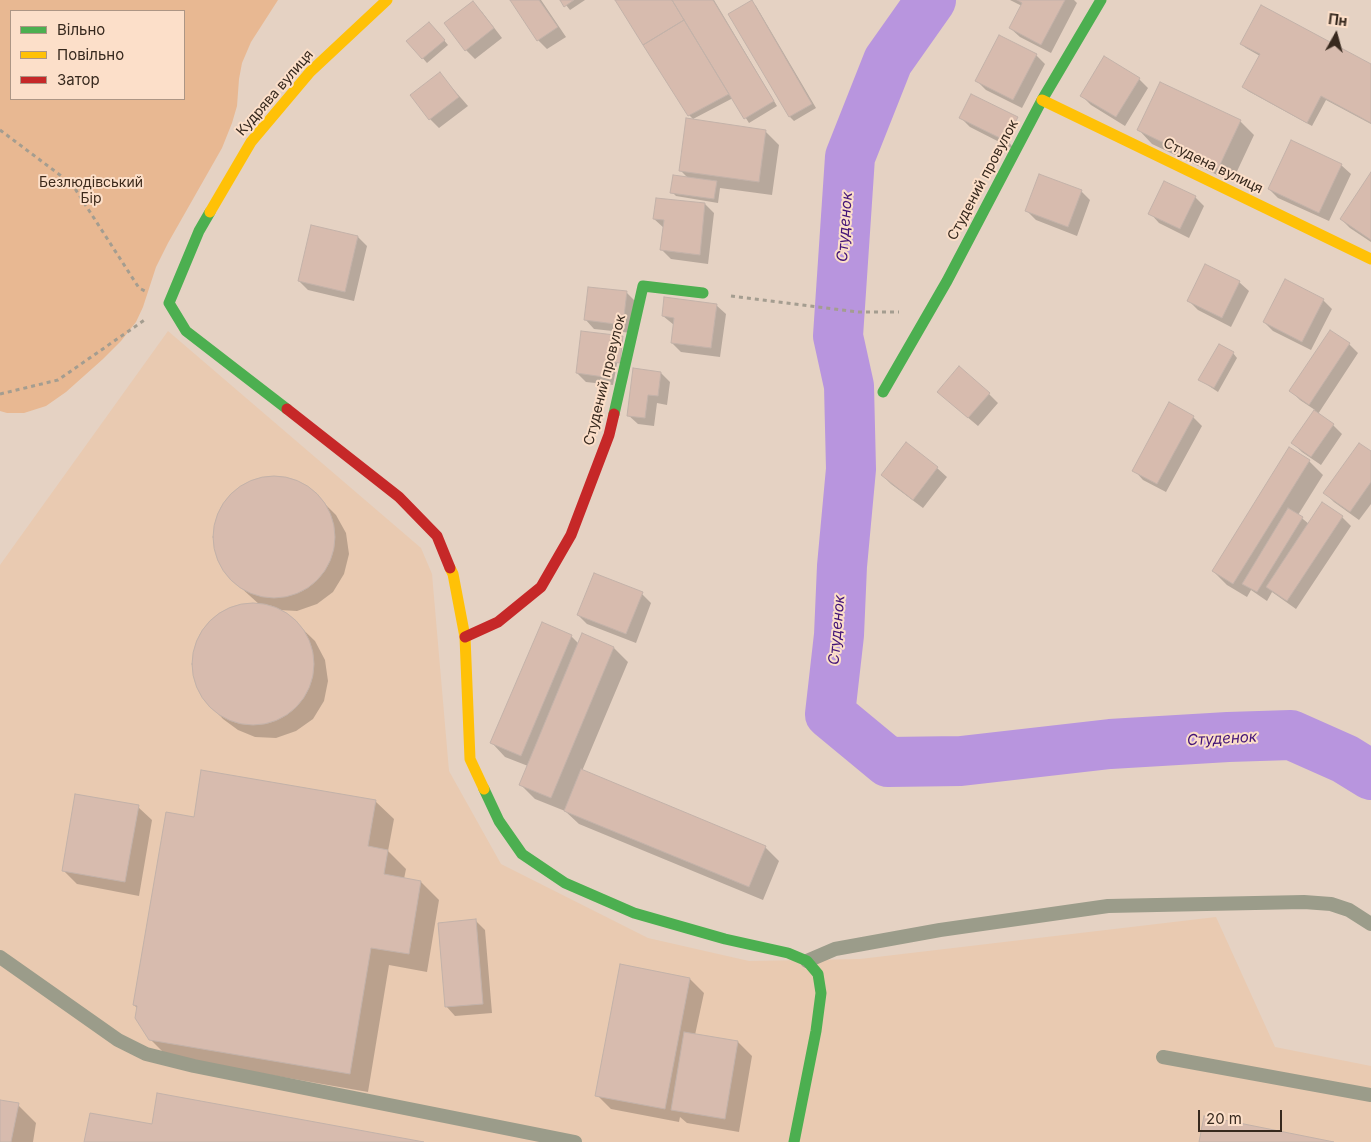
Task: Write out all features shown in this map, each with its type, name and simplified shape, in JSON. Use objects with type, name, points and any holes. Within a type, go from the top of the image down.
[{"type":"street","name":"Кудрява вулиця","points":[[169,303],[199,231],[251,142],[310,72],[387,0]]},
{"type":"street","name":"Студений провулок","points":[[883,392],[929,313],[1042,100],[1101,0]]},
{"type":"street","name":"Студена вулиця","points":[[1042,100],[1371,259]]},
{"type":"street","name":"Студений провулок","points":[[465,637],[498,622],[541,587],[571,535],[609,434],[643,286],[703,293]]},
{"type":"street","points":[[169,303],[186,331],[399,497],[437,536],[453,574],[465,637],[470,759],[499,822],[522,854],[564,883],[634,913],[725,939],[788,953],[807,960],[818,974],[821,993],[816,1031],[794,1142]]},
{"type":"lane","points":[[807,960],[836,949],[921,933],[1108,906],[1304,902],[1331,904],[1349,910],[1371,924]]},
{"type":"lane","points":[[0,957],[118,1040],[146,1054],[194,1066],[575,1142]]},
{"type":"lane","points":[[1163,1057],[1371,1095]]},
{"type":"path","points":[[0,130],[72,184],[139,288],[169,303],[58,380],[0,394]]},
{"type":"path","points":[[703,293],[858,312],[929,313]]},
{"type":"shaded area","points":[[168,331],[421,548],[432,574],[449,771],[501,864],[648,938],[749,961],[860,959],[1216,917],[1275,1047],[1371,1066],[1371,1142],[0,1142],[0,565]]},
{"type":"green space","name":"Безлюдівський Бір","points":[[0,0],[278,0],[251,42],[242,63],[237,106],[222,148],[156,267],[136,322],[103,359],[66,392],[46,406],[24,413],[0,411]]},
{"type":"building","points":[[510,0],[539,0],[558,27],[537,41]]},
{"type":"building","points":[[560,0],[574,0],[564,7]]},
{"type":"building","points":[[615,0],[672,0],[684,20],[643,45]]},
{"type":"building","points":[[672,0],[713,0],[774,101],[744,119]]},
{"type":"building","points":[[752,0],[812,104],[789,117],[728,14]]},
{"type":"building","points":[[1017,0],[1065,0],[1041,45],[1009,28],[1022,3]]},
{"type":"building","points":[[473,1],[494,28],[465,51],[444,23]]},
{"type":"building","points":[[1261,5],[1371,64],[1371,123],[1321,96],[1307,123],[1242,87],[1260,54],[1240,44]]},
{"type":"building","points":[[684,20],[729,94],[688,116],[643,45]]},
{"type":"building","points":[[429,22],[445,40],[422,59],[406,41]]},
{"type":"building","points":[[999,35],[1037,54],[1013,100],[975,81]]},
{"type":"building","points":[[1104,56],[1140,78],[1116,117],[1080,96]]},
{"type":"building","points":[[440,72],[459,97],[429,120],[410,95]]},
{"type":"building","points":[[1160,82],[1241,120],[1218,169],[1137,130]]},
{"type":"building","points":[[971,94],[1018,117],[1006,141],[959,118]]},
{"type":"building","points":[[686,118],[766,130],[759,182],[679,171]]},
{"type":"building","points":[[1291,140],[1342,164],[1319,213],[1268,189]]},
{"type":"building","points":[[1371,172],[1371,240],[1340,219]]},
{"type":"building","points":[[1039,174],[1082,190],[1068,227],[1025,211]]},
{"type":"building","points":[[673,175],[717,181],[714,199],[670,193]]},
{"type":"building","points":[[1164,181],[1196,196],[1180,229],[1148,214]]},
{"type":"building","points":[[656,198],[705,203],[700,255],[660,250],[664,220],[653,219]]},
{"type":"building","points":[[311,225],[358,236],[345,292],[298,281]]},
{"type":"building","points":[[1205,264],[1240,281],[1222,318],[1187,301]]},
{"type":"building","points":[[1285,279],[1324,299],[1302,342],[1263,322]]},
{"type":"building","points":[[588,287],[627,291],[623,325],[584,320]]},
{"type":"building","points":[[664,297],[717,304],[711,348],[671,343],[674,318],[662,316]]},
{"type":"building","points":[[1330,330],[1350,343],[1309,405],[1289,391]]},
{"type":"building","points":[[581,331],[623,336],[620,363],[606,361],[604,377],[576,373]]},
{"type":"building","points":[[1219,344],[1234,352],[1214,388],[1198,380]]},
{"type":"building","points":[[959,366],[990,393],[968,418],[937,392]]},
{"type":"building","points":[[633,368],[661,372],[658,396],[648,395],[645,418],[627,416]]},
{"type":"building","points":[[1169,402],[1194,416],[1157,484],[1132,471]]},
{"type":"building","points":[[1314,410],[1334,424],[1311,457],[1291,443]]},
{"type":"building","points":[[906,442],[938,467],[913,500],[881,475]]},
{"type":"building","points":[[1359,443],[1371,451],[1371,482],[1350,512],[1323,493]]},
{"type":"building","points":[[1289,447],[1310,460],[1233,584],[1212,571]]},
{"type":"building","points":[[274,476],[286,477],[297,481],[308,486],[317,494],[325,503],[330,514],[334,525],[334,549],[330,560],[325,571],[317,580],[308,588],[297,593],[286,597],[274,598],[262,597],[251,593],[240,588],[231,580],[223,571],[218,560],[214,549],[213,537],[214,525],[218,514],[223,503],[231,494],[240,486],[251,481],[262,477]]},
{"type":"building","points":[[1322,502],[1343,516],[1287,601],[1266,587]]},
{"type":"building","points":[[1288,508],[1303,517],[1257,592],[1242,584]]},
{"type":"building","points":[[594,573],[643,592],[626,634],[577,615]]},
{"type":"building","points":[[253,603],[265,604],[276,608],[287,613],[296,621],[304,630],[309,641],[313,652],[313,676],[309,687],[304,698],[296,707],[287,715],[276,720],[265,724],[253,725],[241,724],[230,720],[219,715],[210,707],[202,698],[197,687],[193,676],[192,664],[193,652],[197,641],[202,630],[210,621],[219,613],[230,608],[241,604]]},
{"type":"building","points":[[542,622],[572,635],[521,756],[490,743]]},
{"type":"building","points":[[582,633],[614,647],[551,798],[519,785]]},
{"type":"building","points":[[581,769],[766,846],[749,887],[564,811]]},
{"type":"building","points":[[201,770],[376,800],[368,846],[388,850],[384,874],[421,881],[409,954],[371,948],[350,1074],[149,1040],[135,1018],[137,1006],[133,1005],[166,812],[194,817]]},
{"type":"building","points":[[75,794],[139,805],[125,882],[62,871]]},
{"type":"building","points":[[476,919],[483,1004],[445,1007],[438,923]]},
{"type":"building","points":[[620,964],[690,978],[665,1109],[595,1096]]},
{"type":"building","points":[[684,1032],[738,1041],[725,1119],[671,1110]]},
{"type":"building","points":[[157,1093],[424,1142],[84,1142],[90,1113],[152,1124]]},
{"type":"building","points":[[0,1100],[19,1103],[11,1142],[0,1142]]},
{"type":"building","points":[[1204,1116],[1334,1142],[1199,1142]]},
{"type":"waterway","name":"Студенок","points":[[931,0],[888,61],[850,157],[838,336],[849,386],[851,469],[842,566],[839,635],[830,714],[888,762],[961,761],[1110,744],[1291,735],[1345,759],[1371,775]]},
{"type":"traffic: fast","points":[[883,392],[947,281],[1042,100],[1101,0]]},
{"type":"traffic: fast","points":[[210,212],[199,231],[169,303],[186,331],[287,409]]},
{"type":"traffic: fast","points":[[614,414],[643,286],[703,293]]},
{"type":"traffic: fast","points":[[484,789],[499,821],[522,854],[565,883],[634,913],[725,939],[788,953],[807,961],[818,974],[821,993],[816,1031],[794,1142]]},
{"type":"traffic: slow","points":[[210,212],[251,142],[310,72],[387,0]]},
{"type":"traffic: slow","points":[[1042,100],[1371,259]]},
{"type":"traffic: slow","points":[[450,568],[453,574],[465,637],[470,759],[484,789]]},
{"type":"traffic: jam","points":[[287,409],[399,497],[437,536],[450,568]]},
{"type":"traffic: jam","points":[[465,637],[498,622],[541,587],[571,535],[609,435],[614,414]]}]
